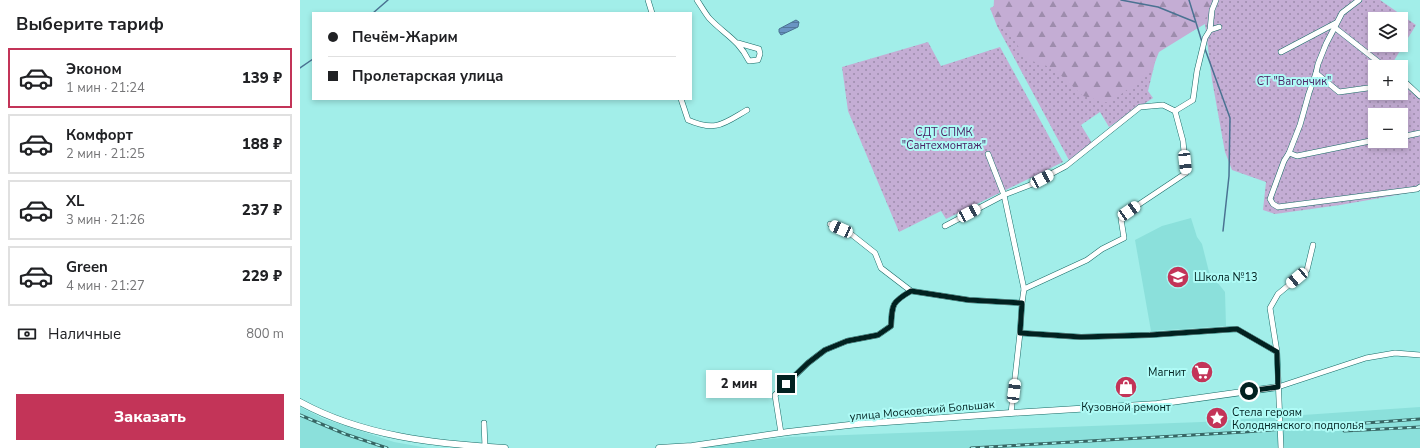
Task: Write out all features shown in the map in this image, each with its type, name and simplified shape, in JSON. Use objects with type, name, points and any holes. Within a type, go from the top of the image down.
[{"type":"street","points":[[648,0],[652,12]]},
{"type":"street","points":[[697,0],[709,18],[738,43]]},
{"type":"street","points":[[1175,111],[1193,100],[1197,71],[1205,38],[1210,30],[1212,10],[1216,0]]},
{"type":"street","points":[[1359,0],[1342,13],[1335,25],[1318,64],[1300,125],[1284,161],[1270,199],[1273,204],[1278,207],[1391,193],[1417,189],[1420,187]]},
{"type":"street","points":[[1281,52],[1335,25]]},
{"type":"street","points":[[1335,25],[1377,60]]},
{"type":"street","points":[[1210,30],[1219,27]]},
{"type":"street","points":[[1316,74],[1339,92],[1368,88]]},
{"type":"street","points":[[1408,86],[1420,96]]},
{"type":"street","points":[[681,100],[688,120],[702,126],[720,125],[747,110]]},
{"type":"street","points":[[945,226],[1004,195],[1030,185],[1066,166],[1140,107],[1163,105],[1175,111],[1183,141],[1186,172],[1129,211],[1122,219],[1124,238],[1102,248],[1087,260],[1024,289]]},
{"type":"street","points":[[1408,136],[1420,133]]},
{"type":"street","points":[[1289,152],[1297,156],[1368,141]]},
{"type":"street","points":[[988,154],[1004,195],[1024,289],[1011,413]]},
{"type":"street","points":[[830,224],[851,234],[875,253],[881,268],[911,291],[969,300],[1022,303]]},
{"type":"street","points":[[1281,448],[1277,352],[1270,308],[1278,294],[1307,270],[1313,245]]},
{"type":"street","points":[[780,433],[775,395],[808,363],[825,350],[847,341],[878,335],[891,326],[892,310],[897,299],[911,291]]},
{"type":"street","points":[[1020,333],[1081,337],[1150,335],[1237,329],[1277,352]]},
{"type":"street","name":"улица Московский Большак","points":[[659,448],[692,446],[780,433],[858,424],[1157,404],[1278,387],[1366,358],[1395,353],[1420,355]]},
{"type":"street","points":[[300,402],[318,412],[361,427],[404,437],[465,446],[505,448]]},
{"type":"street","points":[[484,423],[485,447]]},
{"type":"shaded area","points":[[796,20],[799,22],[798,27],[781,35],[779,29]]},
{"type":"shaded area","name":"Школа №13","points":[[1191,218],[1197,237],[1202,244],[1209,272],[1225,292],[1226,326],[1151,331],[1135,240],[1162,226]]},
{"type":"shaded area","points":[[300,407],[324,419],[394,442],[428,448],[300,448]]},
{"type":"shaded area","points":[[1420,407],[1420,448],[689,448],[790,437],[1202,422]]},
{"type":"green space","points":[[994,0],[1215,0],[1201,26],[1159,52],[1151,72],[1109,103],[1083,96],[1053,68],[1026,59],[1015,41],[993,16]]},
{"type":"green space","name":"СТ \"Вагончик\"","points":[[1008,0],[1380,0],[1397,12],[1368,12],[1368,52],[1399,52],[1394,60],[1368,60],[1368,100],[1408,100],[1408,89],[1420,99],[1420,191],[1340,205],[1275,214],[1263,210],[1266,182],[1232,170],[1225,152],[1212,80],[1205,24],[1158,50],[1148,91],[1153,98],[1109,127],[1100,112],[1081,125],[1092,143],[1070,162],[997,26],[990,8]]},
{"type":"green space","name":"СТ \"Вагончик\"","points":[[1408,19],[1416,25],[1408,38]]},
{"type":"green space","name":"СДТ СПМК \"Сантехмонтаж\"","points":[[928,42],[941,66],[1000,47],[1063,162],[946,219],[941,211],[899,232],[848,111],[842,67]]},
{"type":"waterway","points":[[374,12],[388,0]]},
{"type":"waterway","points":[[1121,0],[1158,7],[1195,22]]},
{"type":"waterway","points":[[1189,0],[1202,42]]},
{"type":"waterway","points":[[1205,49],[1230,118],[1229,176],[1223,231]]},
{"type":"waterway","points":[[300,68],[312,60]]},
{"type":"railway","points":[[300,415],[345,434],[387,448]]},
{"type":"railway","points":[[971,448],[1244,432],[1420,419]]},
{"type":"railway","points":[[1344,431],[1420,427]]},
{"type":"place","name":"Школа №13","points":[[1178,277]]},
{"type":"place","name":"Магнит","points":[[1202,372]]},
{"type":"place","name":"Кузовной ремонт","points":[[1126,387]]},
{"type":"place","name":"Стела героям Колоднянского подполья","points":[[1217,418]]},
{"type":"route","points":[[786,384],[808,363],[825,350],[847,341],[878,335],[891,326],[892,310],[897,299],[911,291],[969,300],[1022,303],[1020,333],[1081,337],[1150,335],[1237,329],[1277,352],[1278,387],[1249,391]]}]
